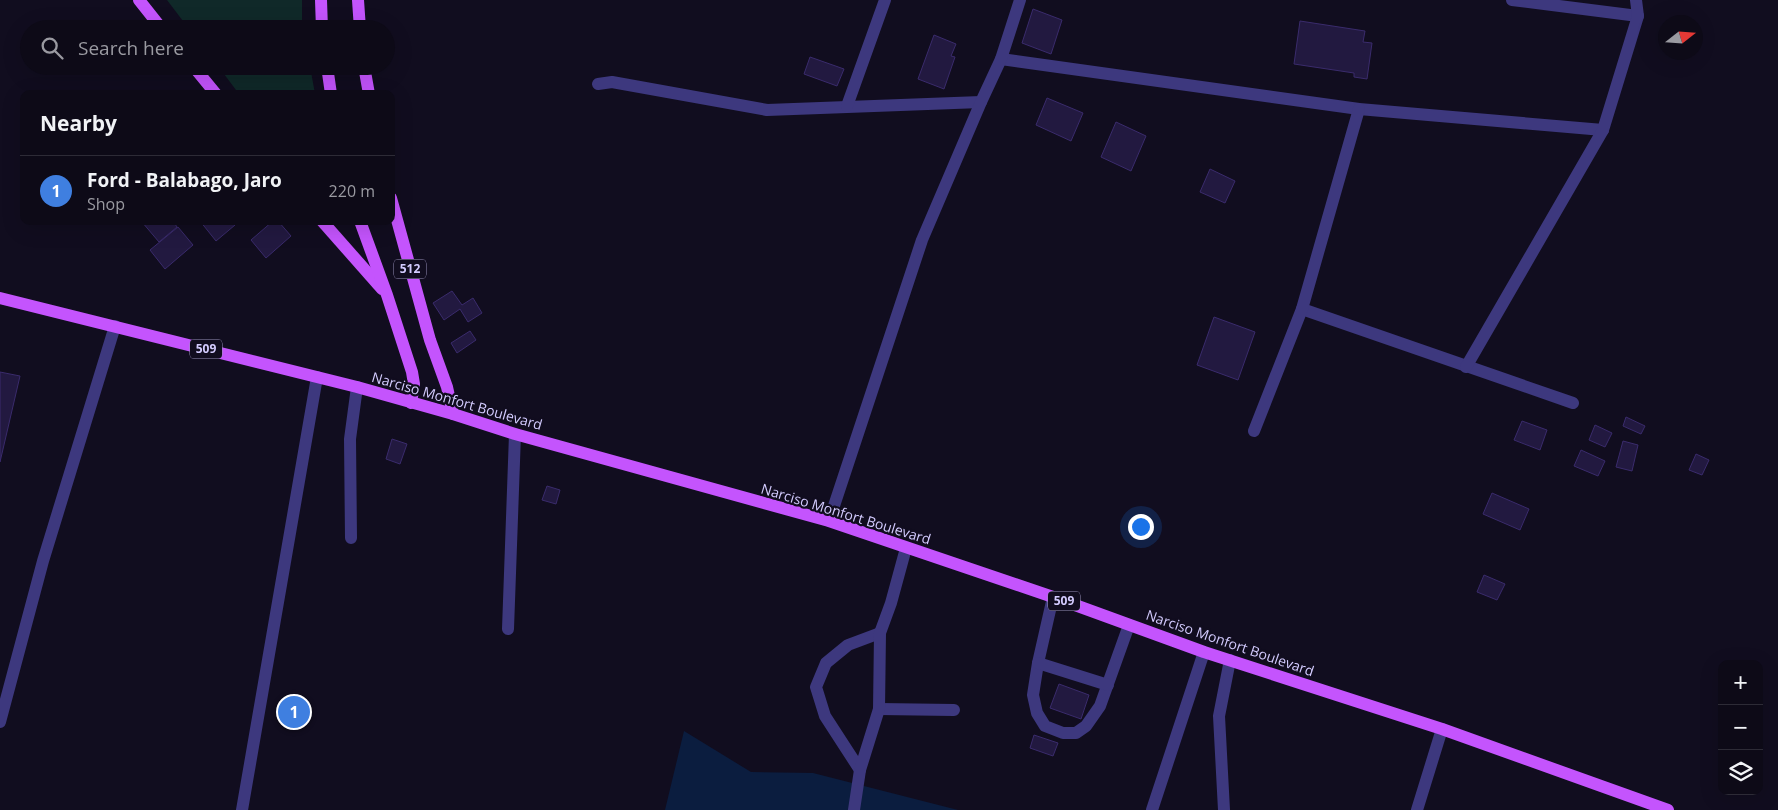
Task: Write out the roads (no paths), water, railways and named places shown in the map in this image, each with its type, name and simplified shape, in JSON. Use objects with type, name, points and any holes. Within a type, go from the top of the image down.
[{"type":"main road","points":[[139,0],[155,20]]},
{"type":"main road","points":[[321,0],[322,20]]},
{"type":"main road","points":[[358,0],[359,20]]},
{"type":"main road","points":[[201,75],[213,90]]},
{"type":"main road","points":[[328,75],[330,90]]},
{"type":"main road","points":[[365,75],[367,90]]},
{"type":"main road","name":"512","points":[[395,213],[427,331],[447,387],[453,414]]},
{"type":"main road","points":[[326,225],[387,295]]},
{"type":"main road","name":"512","points":[[361,225],[412,372],[414,384],[411,403]]},
{"type":"main road","name":"Narciso Monfort Boulevard","points":[[0,298],[357,387],[515,434],[829,521],[1053,597],[1204,652],[1442,730],[1647,806],[1668,810]]},
{"type":"street","points":[[847,106],[885,0]]},
{"type":"street","points":[[829,521],[922,240],[1001,59],[1020,0]]},
{"type":"street","points":[[1512,0],[1638,16]]},
{"type":"street","points":[[1466,367],[1603,130],[1638,16],[1636,0]]},
{"type":"street","points":[[1001,59],[1360,110],[1603,130]]},
{"type":"street","points":[[598,84],[612,82],[767,110],[981,102]]},
{"type":"street","points":[[1254,431],[1302,309],[1360,110]]},
{"type":"street","points":[[1302,309],[1466,367],[1573,402]]},
{"type":"street","points":[[0,722],[43,561],[115,326]]},
{"type":"street","points":[[242,810],[317,377]]},
{"type":"street","points":[[351,538],[350,439],[357,387]]},
{"type":"street","points":[[508,629],[515,434]]},
{"type":"street","points":[[854,810],[860,770],[879,709],[880,633],[891,603],[906,548]]},
{"type":"street","points":[[1053,597],[1033,696],[1037,713],[1045,726],[1063,733],[1076,733],[1086,726],[1100,706],[1129,625]]},
{"type":"street","points":[[860,770],[825,716],[816,687],[826,662],[848,645],[880,633]]},
{"type":"street","points":[[1152,810],[1204,652]]},
{"type":"street","points":[[1224,810],[1219,716],[1230,660]]},
{"type":"street","points":[[1038,664],[1108,685]]},
{"type":"street","points":[[879,709],[954,710]]},
{"type":"street","points":[[1417,810],[1442,730]]},
{"type":"water","points":[[684,731],[751,772],[813,773],[958,810],[665,810]]},
{"type":"place","name":"Ford - Balabago, Jaro","points":[[294,712]]}]
